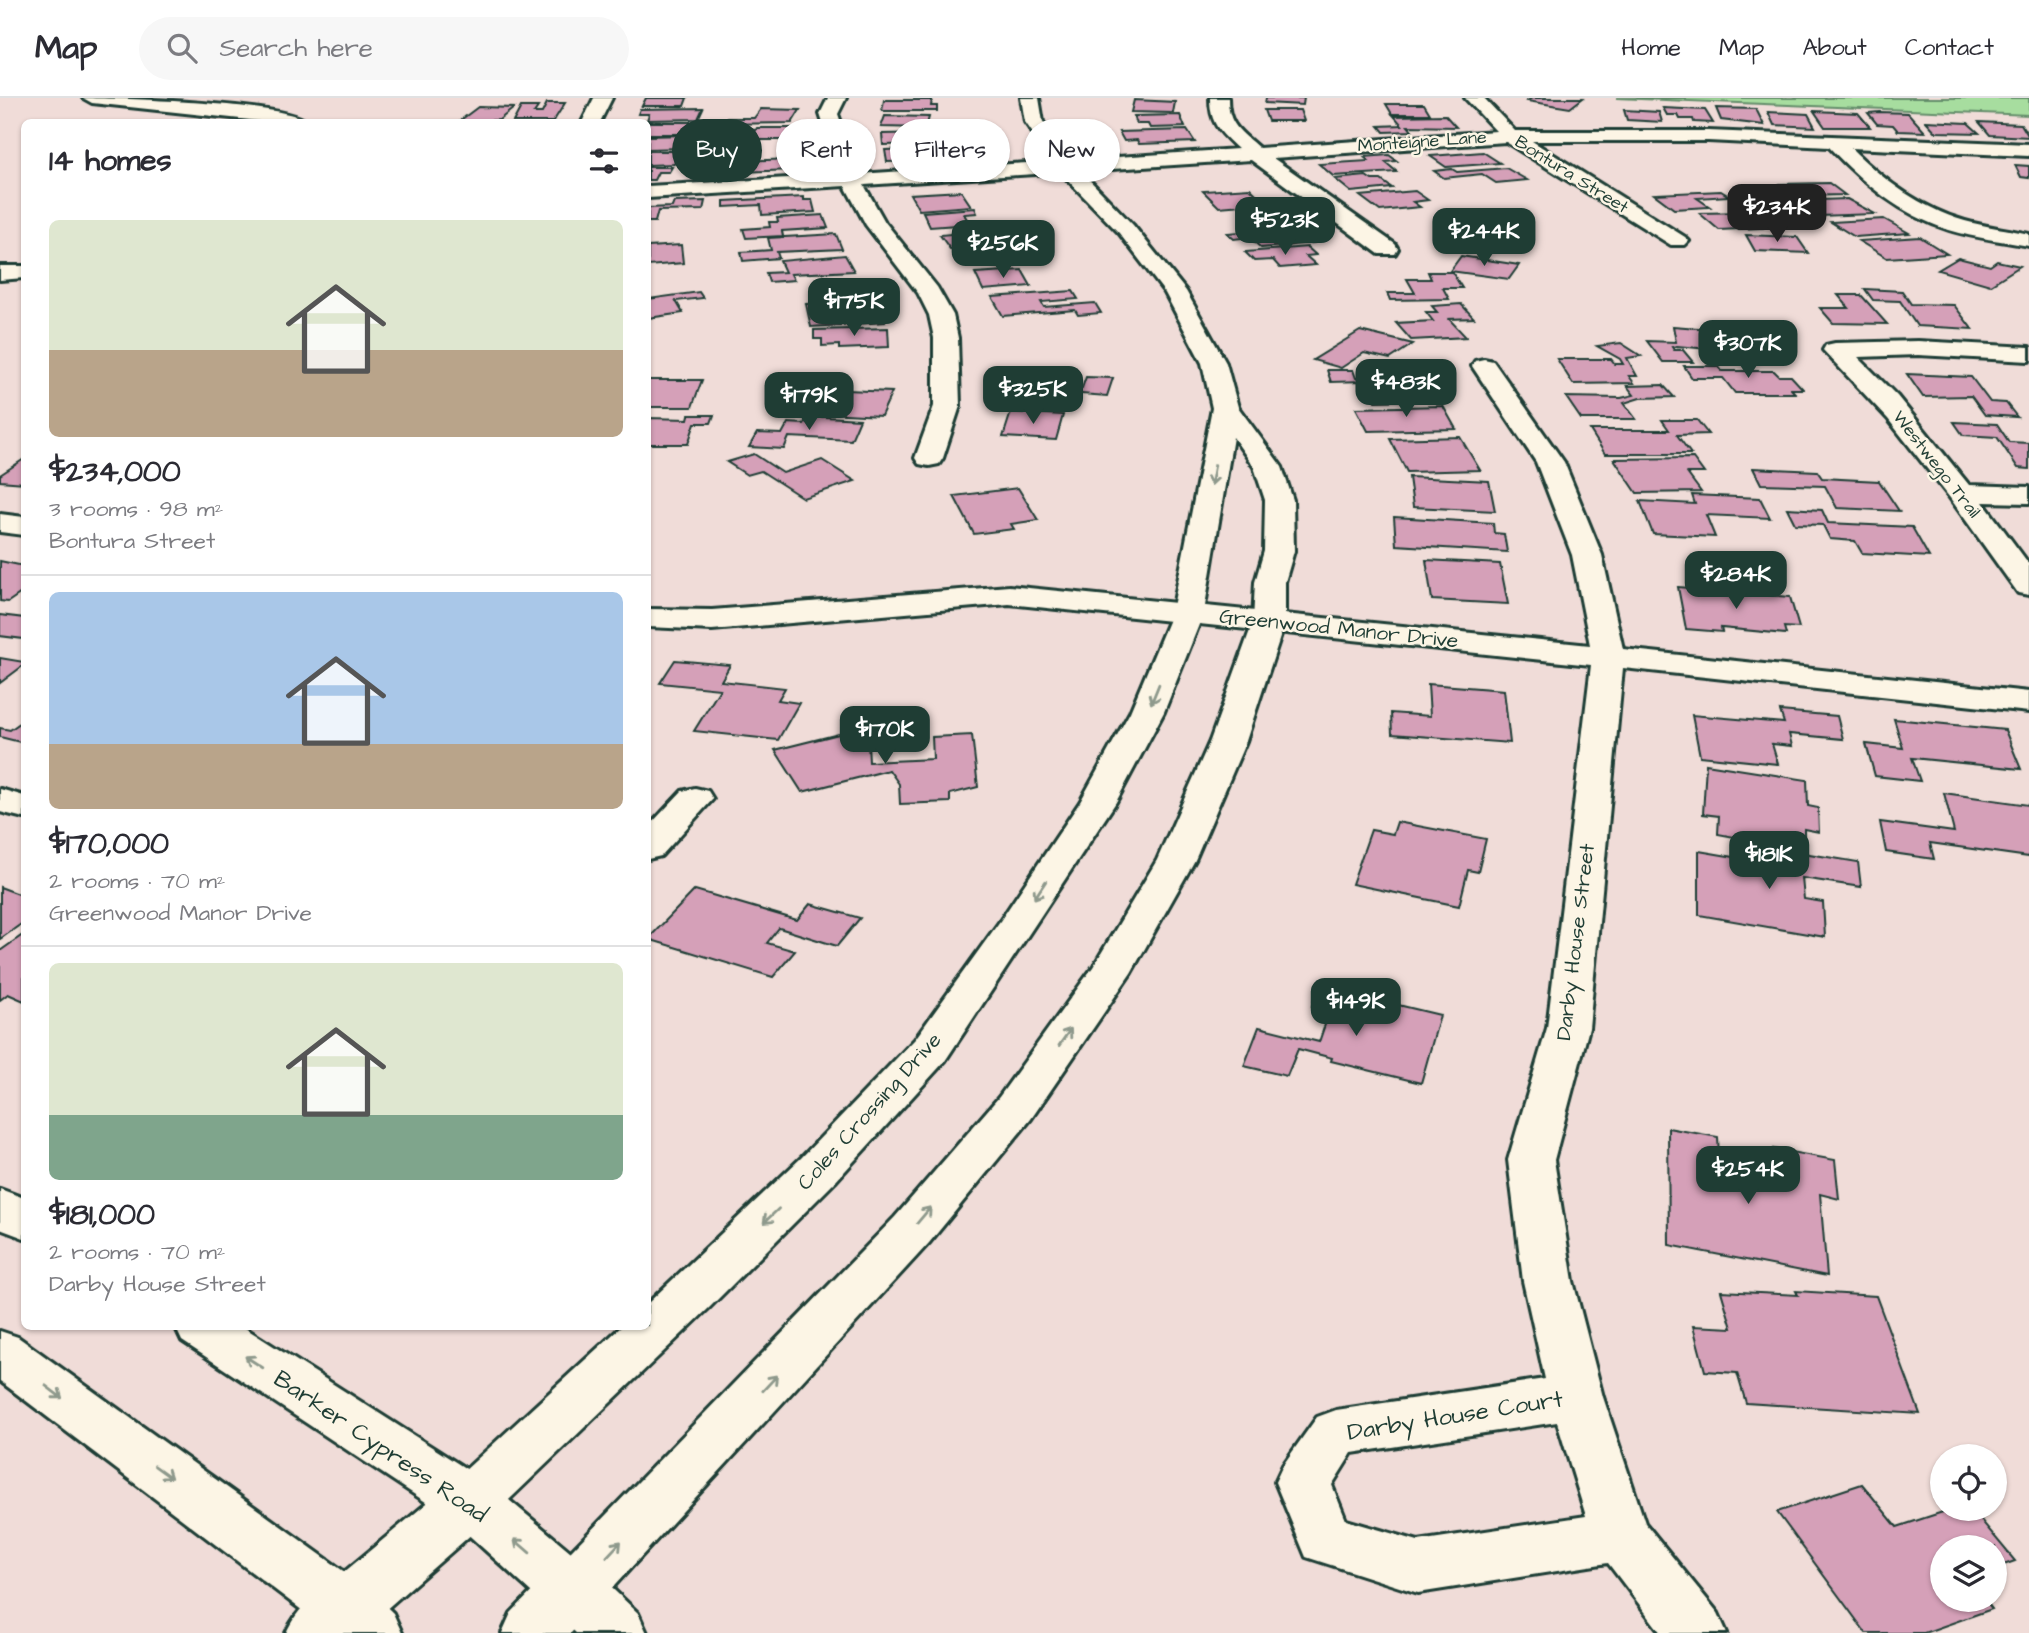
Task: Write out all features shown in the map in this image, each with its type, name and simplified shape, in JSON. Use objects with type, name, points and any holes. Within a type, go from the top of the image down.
[{"type":"street","points":[[92,98],[228,110],[280,119]]},
{"type":"street","points":[[592,119],[603,98]]},
{"type":"street","points":[[831,119],[829,114],[837,98]]},
{"type":"street","name":"Coles Crossing Drive","points":[[1030,98],[1034,119]]},
{"type":"street","points":[[1219,98],[1219,115],[1227,130],[1252,152],[1387,249]]},
{"type":"street","name":"Bontura Street","points":[[1474,98],[1510,136],[1678,241]]},
{"type":"street","name":"Monteigne Lane","points":[[1120,163],[1510,136],[1708,136],[2029,150]]},
{"type":"street","points":[[1834,141],[1854,164],[1882,185],[1931,214],[1958,226],[2029,240]]},
{"type":"street","name":"Monteigne Lane","points":[[876,179],[1024,170]]},
{"type":"street","name":"Monteigne Lane","points":[[651,192],[833,182]]},
{"type":"street","points":[[853,182],[876,225],[929,292],[941,316],[946,338],[947,406],[929,458]]},
{"type":"street","name":"Coles Crossing Drive","points":[[532,1633],[903,1239],[1015,1108],[1110,973],[1175,860],[1228,741],[1269,622],[1270,582],[1279,551],[1279,500],[1268,467],[1225,408],[1214,363],[1175,291],[1126,229],[1081,182]]},
{"type":"street","points":[[0,273],[21,272]]},
{"type":"street","name":"Westwego Trail","points":[[2029,354],[1918,348],[1835,350],[1861,370],[1962,492],[2029,586]]},
{"type":"street","name":"Darby House Street","points":[[1484,366],[1549,462],[1587,555],[1608,656],[1567,1028],[1531,1160],[1548,1281],[1576,1397],[1621,1536],[1697,1633]]},
{"type":"street","name":"Coles Crossing Drive","points":[[651,1329],[808,1180],[930,1050],[1014,930],[1098,802],[1147,712],[1188,612],[1225,408]]},
{"type":"street","points":[[1962,492],[2029,495]]},
{"type":"street","points":[[0,523],[21,526]]},
{"type":"street","name":"Greenwood Manor Drive","points":[[651,618],[712,620],[1009,595],[2029,702]]},
{"type":"street","points":[[651,845],[695,799]]},
{"type":"street","points":[[0,800],[21,806]]},
{"type":"street","points":[[0,1207],[21,1218]]},
{"type":"street","name":"Barker Cypress Road","points":[[206,1330],[470,1501],[574,1591],[617,1633]]},
{"type":"street","name":"Coles Crossing Drive","points":[[345,1624],[650,1330]]},
{"type":"street","points":[[0,1352],[345,1624]]},
{"type":"street","name":"Darby House Court","points":[[1576,1397],[1336,1433],[1303,1482],[1326,1539],[1418,1567],[1621,1536]]},
{"type":"green space","points":[[1616,98],[2029,98],[2029,115]]},
{"type":"building","points":[[646,98],[687,98],[684,106],[642,106]]},
{"type":"building","points":[[1266,98],[1304,98],[1303,105],[1265,103]]},
{"type":"building","points":[[1532,98],[1583,98],[1570,108],[1527,101]]},
{"type":"building","points":[[884,100],[932,100],[931,106],[937,106],[937,111],[882,111]]},
{"type":"building","points":[[1134,100],[1175,102],[1173,113],[1131,112]]},
{"type":"building","points":[[547,103],[565,103],[555,119],[515,119],[521,107],[538,107],[534,113],[542,113]]},
{"type":"building","points":[[1386,104],[1424,104],[1430,114],[1392,114]]},
{"type":"building","points":[[478,107],[514,108],[500,119],[462,119]]},
{"type":"building","points":[[703,108],[698,119],[651,120],[647,119],[649,114],[638,114],[640,109]]},
{"type":"building","points":[[1663,108],[1705,110],[1713,123],[1680,119],[1678,115],[1667,115]]},
{"type":"building","points":[[1716,108],[1756,109],[1764,125],[1721,120]]},
{"type":"building","points":[[761,109],[800,110],[794,119],[776,119],[776,123],[762,123],[762,119],[724,119],[754,118]]},
{"type":"building","points":[[1264,110],[1300,110],[1304,121],[1268,121]]},
{"type":"building","points":[[1624,110],[1659,112],[1662,122],[1627,120]]},
{"type":"building","points":[[1814,111],[1858,113],[1870,127],[1825,127]]},
{"type":"building","points":[[1768,112],[1808,114],[1815,127],[1774,125]]},
{"type":"building","points":[[1868,113],[1908,113],[1925,132],[1898,131],[1893,125],[1877,124]]},
{"type":"building","points":[[1180,115],[1185,127],[1150,128],[1148,124],[1137,124],[1134,116]]},
{"type":"building","points":[[1445,115],[1456,127],[1408,126],[1412,131],[1384,132],[1379,126],[1402,125],[1394,116]]},
{"type":"building","points":[[885,116],[929,117],[890,119],[890,127],[881,127]]},
{"type":"building","points":[[1926,121],[1968,123],[1979,133],[1936,132]]},
{"type":"building","points":[[651,122],[672,122],[672,134],[651,134]]},
{"type":"building","points":[[1979,122],[2021,124],[2029,137],[1990,135]]},
{"type":"building","points":[[762,128],[776,128],[776,140],[762,140]]},
{"type":"building","points":[[1187,130],[1195,142],[1139,144],[1137,140],[1124,141],[1120,132]]},
{"type":"building","points":[[882,134],[890,134],[890,145],[883,145]]},
{"type":"building","points":[[672,135],[672,148],[651,149],[651,136]]},
{"type":"building","points":[[885,150],[890,150],[890,162],[887,162]]},
{"type":"building","points":[[651,151],[672,151],[672,164],[651,165]]},
{"type":"building","points":[[1483,152],[1500,163],[1446,167],[1430,156]]},
{"type":"building","points":[[1389,155],[1397,161],[1385,162],[1397,172],[1333,176],[1319,164],[1369,161],[1364,157]]},
{"type":"building","points":[[762,160],[776,160],[776,171],[762,171]]},
{"type":"building","points":[[2015,165],[2029,166],[2029,178],[2021,177]]},
{"type":"building","points":[[651,167],[672,167],[669,172],[658,172],[654,180],[651,180]]},
{"type":"building","points":[[1506,168],[1527,180],[1496,183],[1482,174],[1444,178],[1434,171],[1452,169],[1457,172]]},
{"type":"building","points":[[1366,176],[1372,180],[1381,180],[1392,188],[1351,192],[1335,179]]},
{"type":"building","points":[[1829,183],[1845,195],[1796,196],[1781,184]]},
{"type":"building","points":[[1250,188],[1262,200],[1251,201],[1255,204],[1219,207],[1203,191]]},
{"type":"building","points":[[961,191],[971,206],[919,210],[910,194]]},
{"type":"building","points":[[1415,191],[1428,200],[1413,202],[1420,207],[1380,211],[1360,196]]},
{"type":"building","points":[[1721,191],[1729,196],[1697,198],[1710,207],[1674,209],[1654,194]]},
{"type":"building","points":[[804,197],[804,200],[812,200],[815,212],[762,215],[761,205],[724,207],[724,201]]},
{"type":"building","points":[[1847,199],[1875,214],[1818,216],[1791,201]]},
{"type":"building","points":[[705,201],[703,210],[658,211],[655,222],[651,222],[651,208],[672,207],[674,202]]},
{"type":"building","points":[[975,208],[977,213],[964,214],[970,224],[930,227],[923,212]]},
{"type":"building","points":[[1749,212],[1761,220],[1753,221],[1762,228],[1719,230],[1699,213]]},
{"type":"building","points":[[823,215],[828,228],[782,231],[783,236],[746,238],[743,229],[770,227],[769,222],[778,222],[777,218]]},
{"type":"building","points":[[1884,219],[1909,233],[1855,237],[1831,222]]},
{"type":"building","points":[[1295,228],[1313,243],[1261,248],[1249,237],[1234,239],[1227,233]]},
{"type":"building","points":[[1003,229],[1015,244],[950,249],[940,235]]},
{"type":"building","points":[[836,234],[842,249],[777,252],[779,258],[743,261],[741,252],[771,250],[768,238]]},
{"type":"building","points":[[1746,235],[1797,237],[1808,253],[1755,251]]},
{"type":"building","points":[[1920,237],[1947,254],[1887,258],[1859,241]]},
{"type":"building","points":[[681,245],[683,263],[651,266],[651,247]]},
{"type":"building","points":[[1307,247],[1316,255],[1306,256],[1316,265],[1280,268],[1273,260],[1254,261],[1245,252]]},
{"type":"building","points":[[845,255],[854,271],[791,274],[794,280],[769,282],[766,273],[785,272],[780,261]]},
{"type":"building","points":[[1461,256],[1519,265],[1509,279],[1450,271]]},
{"type":"building","points":[[1958,258],[1990,266],[1997,261],[2020,266],[1990,285],[1938,270]]},
{"type":"building","points":[[1022,270],[1031,286],[983,290],[975,273]]},
{"type":"building","points":[[1428,272],[1452,272],[1462,288],[1443,288],[1449,299],[1390,300],[1387,293],[1415,293],[1407,279],[1431,279]]},
{"type":"building","points":[[1865,289],[1902,291],[1911,304],[1954,305],[1972,329],[1917,326],[1900,301],[1873,300]]},
{"type":"building","points":[[1073,291],[1078,299],[1041,302],[1044,307],[1095,303],[1101,313],[1078,315],[1075,310],[1003,316],[992,297]]},
{"type":"building","points":[[699,292],[703,298],[676,301],[683,313],[651,318],[651,299]]},
{"type":"building","points":[[1838,295],[1861,295],[1887,324],[1833,323],[1820,308],[1849,308]]},
{"type":"building","points":[[878,300],[885,322],[811,327],[806,304]]},
{"type":"building","points":[[1461,304],[1474,318],[1449,319],[1466,337],[1411,340],[1396,323],[1433,321],[1426,312],[1437,312],[1432,306]]},
{"type":"building","points":[[1673,326],[1735,331],[1741,352],[1677,346],[1672,347],[1674,350],[1683,350],[1693,362],[1663,362],[1647,341],[1676,342]]},
{"type":"building","points":[[888,328],[889,347],[839,349],[839,345],[822,346],[822,339],[814,339],[814,330]]},
{"type":"building","points":[[1360,331],[1413,344],[1390,359],[1364,353],[1341,368],[1313,360]]},
{"type":"building","points":[[1621,343],[1641,356],[1627,358],[1637,376],[1629,376],[1634,383],[1573,384],[1557,359],[1611,359],[1615,364],[1623,364],[1620,359],[1597,346]]},
{"type":"building","points":[[1684,366],[1718,366],[1722,371],[1774,371],[1779,376],[1791,376],[1803,389],[1791,389],[1795,393],[1735,393],[1723,378],[1692,378]]},
{"type":"building","points":[[1327,370],[1353,370],[1356,378],[1411,377],[1421,393],[1417,393],[1421,400],[1376,401],[1364,381],[1331,382]]},
{"type":"building","points":[[1907,374],[1971,377],[1990,402],[2006,403],[2017,417],[1985,415],[1971,396],[1923,397]]},
{"type":"building","points":[[1086,377],[1113,378],[1107,396],[1068,393],[1064,406],[1009,402],[1018,380],[1063,382],[1062,386],[1082,388]]},
{"type":"building","points":[[651,380],[702,380],[692,407],[651,407]]},
{"type":"building","points":[[804,384],[828,385],[825,392],[892,392],[881,416],[792,411],[798,401],[829,403],[833,396],[798,395]]},
{"type":"building","points":[[1663,385],[1674,397],[1640,398],[1624,403],[1636,419],[1581,419],[1566,397],[1621,398],[1634,395],[1627,386]]},
{"type":"building","points":[[1443,406],[1456,429],[1368,431],[1356,408]]},
{"type":"building","points":[[1011,412],[1063,415],[1056,440],[1003,437]]},
{"type":"building","points":[[689,415],[714,415],[711,423],[695,423],[688,444],[651,444],[651,418],[688,419]]},
{"type":"building","points":[[808,416],[860,419],[851,440],[789,437],[784,449],[749,447],[757,433],[782,434],[788,423],[804,424]]},
{"type":"building","points":[[1662,420],[1697,420],[1708,434],[1677,435],[1691,454],[1605,454],[1590,430],[1669,430]]},
{"type":"building","points":[[1954,422],[1997,424],[2009,442],[2029,443],[2029,469],[2018,468],[1997,437],[1963,435]]},
{"type":"building","points":[[1460,437],[1480,470],[1407,472],[1390,439]]},
{"type":"building","points":[[754,454],[783,473],[822,460],[855,481],[803,498],[761,471],[747,475],[727,462]]},
{"type":"building","points":[[1693,458],[1704,473],[1687,473],[1701,492],[1637,493],[1614,459]]},
{"type":"building","points":[[21,461],[21,483],[0,481],[0,475]]},
{"type":"building","points":[[1753,468],[1817,471],[1822,478],[1879,481],[1899,511],[1837,508],[1825,486],[1761,484]]},
{"type":"building","points":[[1409,477],[1489,481],[1495,511],[1413,507]]},
{"type":"building","points":[[1018,488],[1038,520],[1011,524],[1014,529],[974,534],[954,496]]},
{"type":"building","points":[[1692,495],[1760,498],[1770,518],[1706,515],[1715,537],[1653,534],[1640,501],[1695,504]]},
{"type":"building","points":[[1787,508],[1822,510],[1828,523],[1912,527],[1929,557],[1862,553],[1855,541],[1830,539],[1823,525],[1795,524]]},
{"type":"building","points":[[1394,517],[1493,523],[1494,533],[1504,534],[1507,552],[1396,545]]},
{"type":"building","points":[[1426,560],[1500,564],[1508,604],[1432,600]]},
{"type":"building","points":[[0,561],[21,565],[21,593],[8,602],[0,601]]},
{"type":"building","points":[[1678,587],[1790,597],[1799,628],[1784,627],[1786,634],[1721,628],[1722,632],[1686,629]]},
{"type":"building","points":[[0,615],[21,618],[21,639],[0,636]]},
{"type":"building","points":[[0,658],[21,662],[21,667],[0,683]]},
{"type":"building","points":[[675,660],[730,665],[721,681],[785,688],[778,700],[799,703],[778,740],[694,731],[720,689],[660,683]]},
{"type":"building","points":[[1428,684],[1504,690],[1510,743],[1392,734],[1391,713],[1430,716]]},
{"type":"building","points":[[1780,711],[1837,716],[1843,739],[1789,734],[1792,746],[1772,744],[1778,764],[1700,756],[1692,715],[1784,723]]},
{"type":"building","points":[[1894,719],[2005,730],[2021,769],[1912,758],[1920,781],[1875,776],[1866,744],[1903,748]]},
{"type":"building","points":[[21,722],[21,742],[0,737],[0,728],[10,730]]},
{"type":"building","points":[[859,729],[868,742],[869,762],[933,759],[932,737],[972,735],[978,787],[950,794],[950,802],[900,804],[899,784],[889,770],[802,792],[775,750]]},
{"type":"building","points":[[1706,764],[1807,780],[1808,806],[1818,808],[1819,832],[1804,829],[1804,850],[1718,834],[1719,816],[1703,814]]},
{"type":"building","points":[[1944,793],[2029,805],[2029,857],[1930,843],[1934,859],[1886,852],[1880,822],[1954,832]]},
{"type":"building","points":[[1397,822],[1486,839],[1478,872],[1468,870],[1459,906],[1352,884],[1371,830],[1393,834]]},
{"type":"building","points":[[1699,851],[1804,869],[1803,853],[1858,862],[1861,887],[1802,878],[1804,899],[1823,902],[1825,937],[1699,915]]},
{"type":"building","points":[[0,887],[21,895],[21,924],[0,939]]},
{"type":"building","points":[[695,890],[797,920],[810,904],[860,918],[837,946],[779,928],[767,943],[795,951],[773,977],[651,940],[651,936]]},
{"type":"building","points":[[21,936],[21,1000],[8,994],[0,1000],[0,951]]},
{"type":"building","points":[[1319,986],[1440,1015],[1421,1083],[1331,1061],[1332,1058],[1298,1049],[1287,1076],[1244,1066],[1259,1027],[1319,1042],[1330,1010],[1312,1006]]},
{"type":"building","points":[[1668,1128],[1718,1137],[1720,1176],[1776,1186],[1774,1149],[1835,1160],[1839,1199],[1820,1194],[1827,1276],[1669,1245]]},
{"type":"building","points":[[1721,1291],[1798,1295],[1796,1291],[1876,1296],[1920,1414],[1746,1403],[1737,1373],[1705,1371],[1693,1326],[1732,1328]]},
{"type":"building","points":[[1862,1484],[1897,1527],[1930,1516],[1930,1521],[1982,1521],[1993,1535],[1930,1535],[1930,1612],[1984,1612],[1924,1633],[1866,1633],[1777,1512]]},
{"type":"building","points":[[2007,1551],[2015,1561],[2007,1564]]}]
